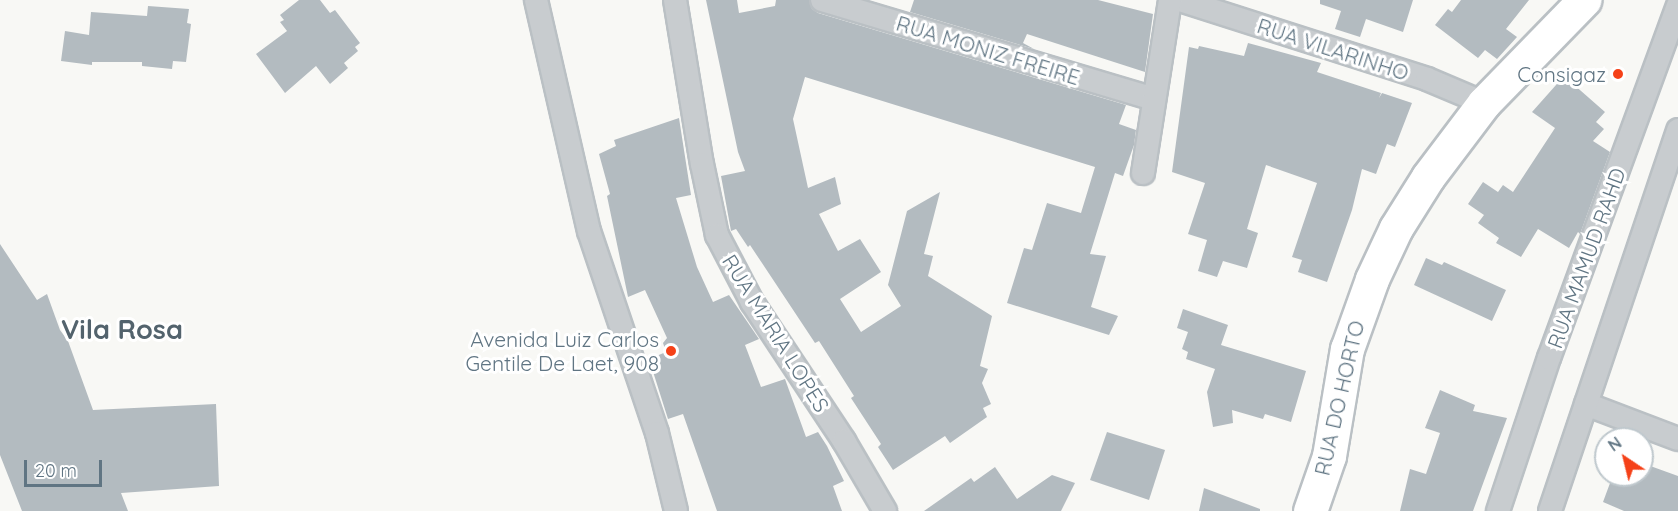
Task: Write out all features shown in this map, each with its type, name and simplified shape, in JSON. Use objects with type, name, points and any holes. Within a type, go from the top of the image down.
[{"type":"main road","name":"RUA DO HORTO","points":[[1310,511],[1329,456],[1347,350],[1372,279],[1396,228],[1428,177],[1484,104],[1584,0]]},
{"type":"street","points":[[536,0],[589,231],[657,433],[676,511]]},
{"type":"street","name":"RUA MARIA LOPES","points":[[675,0],[702,164],[717,236],[752,302],[844,441],[885,511]]},
{"type":"street","name":"RUA MONIZ FREIRE","points":[[822,0],[1154,99]]},
{"type":"street","points":[[1143,173],[1170,0]]},
{"type":"street","name":"RUA VILARINHO","points":[[1180,0],[1427,79],[1484,104]]},
{"type":"street","name":"RUA MAMUD RAHD","points":[[1498,511],[1549,358],[1678,6]]},
{"type":"street","name":"RUA MAMUD RAHD","points":[[1550,511],[1678,130]]},
{"type":"street","points":[[1586,404],[1678,439]]},
{"type":"building","points":[[299,0],[320,0],[330,13],[335,10],[360,43],[355,47],[358,51],[344,63],[348,68],[330,84],[316,66],[285,93],[256,54],[287,31],[280,22],[284,20],[280,15]]},
{"type":"building","points":[[706,0],[737,0],[739,13],[775,6],[776,0],[809,0],[812,9],[818,13],[1126,105],[1119,124],[1136,130],[1134,145],[1123,176],[1115,173],[1090,254],[1106,256],[1091,307],[1118,316],[1109,335],[1007,303],[1024,248],[1032,250],[1047,203],[1081,213],[1095,167],[805,77],[793,119],[808,188],[835,177],[841,204],[819,214],[838,251],[860,239],[881,272],[840,299],[861,332],[901,306],[888,285],[907,211],[940,192],[924,254],[933,256],[928,276],[992,316],[980,366],[988,369],[982,383],[991,404],[983,408],[987,417],[950,443],[945,436],[893,470],[878,447],[881,444],[851,398],[854,396],[819,341],[815,343],[750,245],[748,247],[736,229],[731,231],[721,176],[745,171],[738,152]]},
{"type":"building","points":[[914,0],[1098,0],[1153,14],[1145,72],[1027,34],[1023,43],[1034,49],[910,12]]},
{"type":"building","points":[[1320,0],[1413,0],[1403,32],[1366,19],[1360,37],[1335,29],[1341,11],[1320,4]]},
{"type":"building","points":[[1461,0],[1529,0],[1506,29],[1517,37],[1497,59],[1485,50],[1478,58],[1435,25],[1448,9],[1452,12]]},
{"type":"building","points":[[148,6],[189,9],[187,23],[191,24],[186,62],[173,61],[172,69],[142,66],[142,62],[92,62],[92,65],[61,61],[65,31],[89,35],[91,12],[147,16]]},
{"type":"building","points":[[1248,43],[1321,63],[1317,72],[1381,93],[1379,98],[1382,93],[1412,103],[1395,147],[1387,144],[1376,174],[1362,169],[1352,210],[1327,282],[1298,272],[1302,260],[1292,257],[1317,183],[1266,165],[1247,229],[1258,233],[1247,268],[1223,261],[1217,277],[1198,271],[1207,240],[1188,234],[1205,183],[1172,172],[1189,47],[1198,49],[1199,46],[1244,56]]},
{"type":"building","points":[[1564,76],[1605,112],[1596,122],[1604,129],[1593,141],[1610,152],[1580,234],[1578,232],[1569,248],[1538,229],[1521,257],[1496,243],[1499,238],[1478,223],[1484,215],[1468,204],[1483,182],[1498,192],[1503,185],[1513,192],[1555,128],[1532,112]]},
{"type":"building","points":[[679,118],[691,195],[676,198],[697,267],[713,302],[729,295],[759,339],[745,345],[761,387],[785,379],[806,437],[818,432],[827,446],[844,481],[833,486],[842,511],[717,511],[683,414],[668,419],[649,359],[666,352],[663,343],[667,338],[645,290],[628,297],[607,196],[610,194],[599,154],[616,146],[614,140]]},
{"type":"building","points":[[0,244],[37,300],[47,294],[60,330],[68,341],[93,410],[216,404],[219,486],[121,493],[128,511],[22,511],[0,455]]},
{"type":"building","points":[[1426,258],[1442,265],[1444,262],[1506,290],[1492,321],[1414,285]]},
{"type":"building","points":[[1183,309],[1228,325],[1221,345],[1306,371],[1291,422],[1265,414],[1263,419],[1232,410],[1233,423],[1213,427],[1207,392],[1215,369],[1186,359],[1188,352],[1182,349],[1188,332],[1177,328]]},
{"type":"building","points":[[1440,390],[1475,405],[1473,411],[1507,418],[1473,511],[1400,511],[1410,469],[1426,474],[1440,433],[1425,428]]},
{"type":"building","points":[[1107,432],[1165,450],[1149,500],[1090,480]]},
{"type":"building","points":[[995,467],[1017,499],[1052,475],[1075,483],[1061,511],[924,511],[971,478],[974,482]]},
{"type":"building","points":[[1654,467],[1678,476],[1678,511],[1624,511],[1603,502],[1609,487],[1654,487]]},
{"type":"building","points":[[1204,488],[1260,509],[1260,511],[1199,511]]},
{"type":"place","name":"Consigaz","points":[[1618,74]]},
{"type":"place","name":"Avenida Luiz Carlos Gentile De Laet, 908","points":[[671,351]]},
{"type":"district","name":"Vila Rosa","points":[[122,330]]}]
